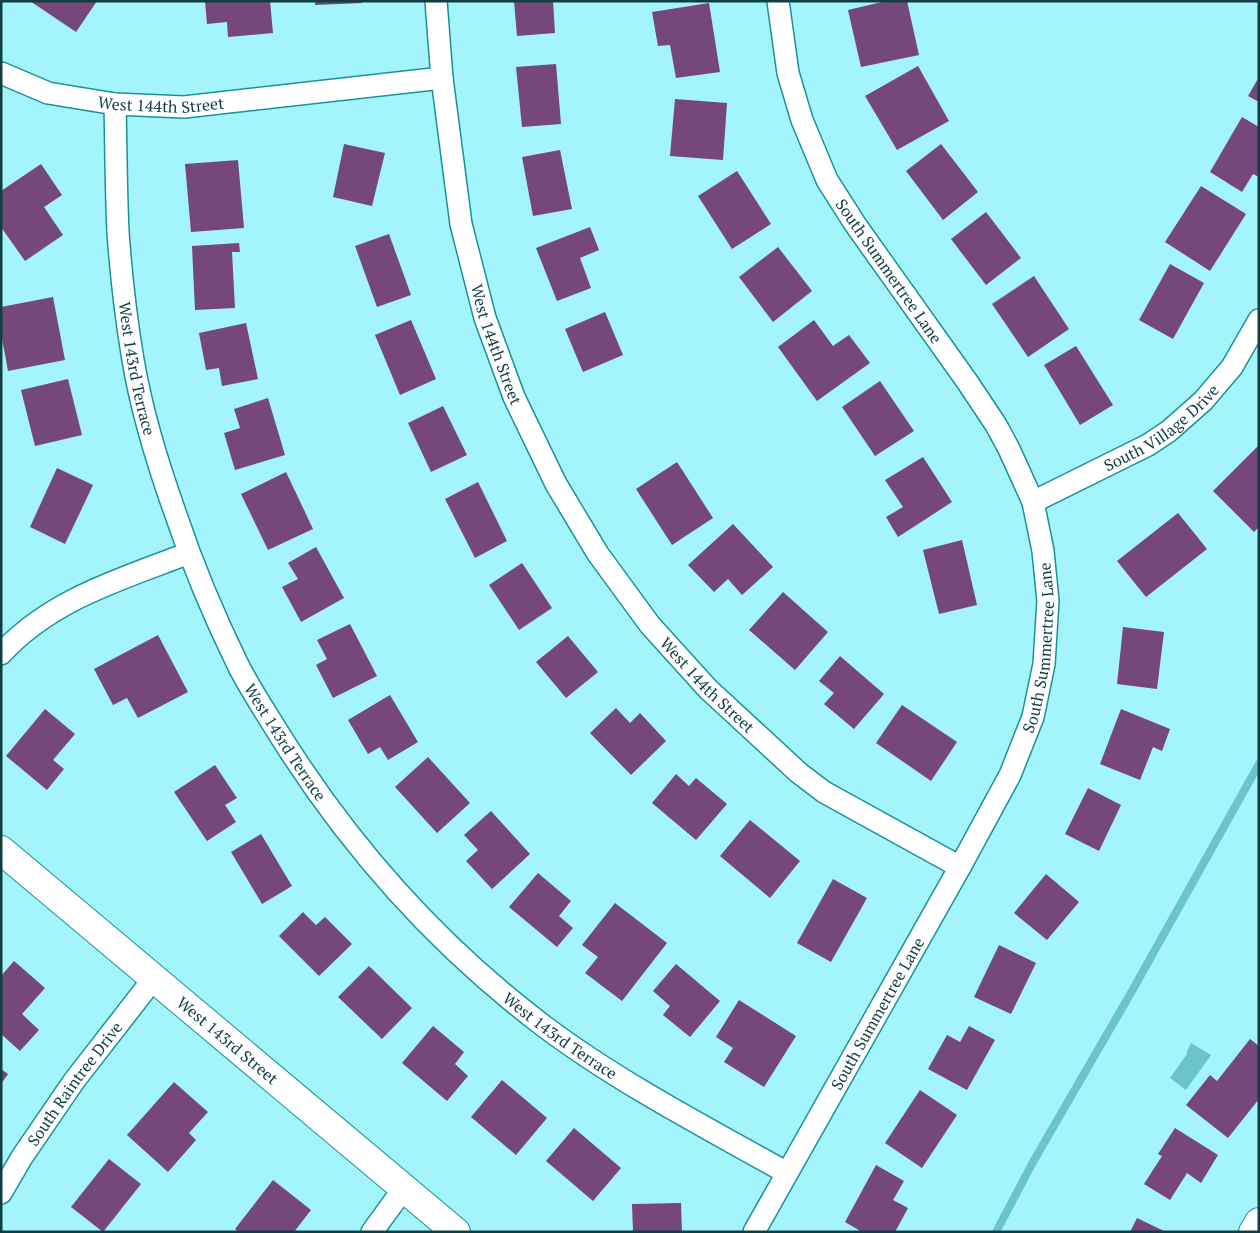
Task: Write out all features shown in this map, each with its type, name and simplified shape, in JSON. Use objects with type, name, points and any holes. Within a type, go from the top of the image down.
[{"type":"street","points":[[436,1],[442,78]]},
{"type":"street","name":"South Summertree Lane","points":[[754,1232],[960,868],[1010,775],[1033,717],[1044,664],[1048,601],[1043,551],[1033,502],[1010,449],[966,380],[855,224],[828,180],[802,120],[788,73],[778,1]]},
{"type":"street","name":"West 144th Street","points":[[1,74],[48,93],[115,104],[184,107],[442,78],[461,224],[485,318],[514,397],[556,484],[598,554],[650,624],[708,688],[799,773],[824,792],[960,868]]},
{"type":"street","name":"West 143rd Terrace","points":[[115,104],[120,264],[134,362],[156,458],[188,552],[211,607],[238,665],[272,724],[304,774],[355,843],[409,905],[469,964],[545,1027],[630,1084],[787,1173]]},
{"type":"street","name":"South Village Drive","points":[[1033,502],[1148,446],[1169,431],[1203,401],[1232,367],[1259,320]]},
{"type":"street","points":[[1,654],[11,643],[44,616],[65,603],[188,552]]},
{"type":"street","name":"West 143rd Street","points":[[1,850],[456,1232]]},
{"type":"street","name":"South Raintree Drive","points":[[1,1192],[22,1156],[74,1081],[154,978]]},
{"type":"street","points":[[372,1232],[404,1188]]},
{"type":"street","points":[[1253,1232],[1259,1222]]},
{"type":"water","points":[[1191,1043],[1211,1055],[1186,1090],[1170,1078],[1187,1054]]},
{"type":"building","points":[[30,1],[97,1],[76,32]]},
{"type":"building","points":[[205,1],[270,1],[273,33],[228,37],[227,22],[207,24]]},
{"type":"building","points":[[315,1],[362,1],[362,3],[315,5]]},
{"type":"building","points":[[514,1],[553,1],[555,33],[517,36]]},
{"type":"building","points":[[886,1],[907,1],[919,55],[861,67],[848,10]]},
{"type":"building","points":[[709,3],[720,72],[676,78],[670,45],[658,46],[652,12]]},
{"type":"building","points":[[556,64],[561,124],[522,127],[516,67]]},
{"type":"building","points":[[918,66],[949,121],[897,150],[865,96]]},
{"type":"building","points":[[1259,77],[1259,102],[1248,96]]},
{"type":"building","points":[[675,99],[727,103],[723,160],[670,156]]},
{"type":"building","points":[[1242,117],[1259,127],[1259,177],[1253,174],[1242,192],[1210,172]]},
{"type":"building","points":[[344,144],[385,153],[372,206],[333,197]]},
{"type":"building","points":[[941,144],[978,192],[943,220],[906,171]]},
{"type":"building","points":[[560,150],[572,209],[533,216],[522,157]]},
{"type":"building","points":[[238,160],[244,228],[191,232],[185,164]]},
{"type":"building","points":[[41,164],[62,195],[44,207],[63,235],[25,261],[1,227],[1,191]]},
{"type":"building","points":[[737,171],[771,224],[732,249],[698,196]]},
{"type":"building","points":[[1201,186],[1246,214],[1210,271],[1165,242]]},
{"type":"building","points":[[986,212],[1021,258],[986,285],[951,239]]},
{"type":"building","points":[[590,227],[599,250],[580,258],[591,288],[557,301],[536,248]]},
{"type":"building","points":[[389,234],[411,295],[377,307],[355,246]]},
{"type":"building","points":[[239,243],[240,252],[232,252],[235,308],[195,310],[192,246]]},
{"type":"building","points":[[778,247],[812,291],[773,322],[739,277]]},
{"type":"building","points":[[1170,264],[1204,283],[1173,339],[1139,320]]},
{"type":"building","points":[[1034,276],[1069,329],[1028,357],[992,304]]},
{"type":"building","points":[[53,297],[65,360],[8,371],[1,333],[1,307]]},
{"type":"building","points":[[605,312],[623,355],[583,372],[565,329]]},
{"type":"building","points":[[411,320],[436,379],[400,395],[375,335]]},
{"type":"building","points":[[814,320],[833,346],[849,335],[870,363],[817,401],[778,347]]},
{"type":"building","points":[[246,323],[258,379],[222,386],[219,368],[206,370],[199,333]]},
{"type":"building","points":[[1076,346],[1113,405],[1080,425],[1044,365]]},
{"type":"building","points":[[68,379],[82,435],[35,446],[21,390]]},
{"type":"building","points":[[880,381],[914,431],[875,456],[842,407]]},
{"type":"building","points":[[268,398],[285,455],[235,470],[224,433],[240,428],[234,409]]},
{"type":"building","points":[[443,406],[467,455],[431,472],[408,423]]},
{"type":"building","points":[[1259,445],[1259,527],[1254,532],[1213,491]]},
{"type":"building","points":[[923,457],[952,502],[898,537],[886,517],[903,507],[885,480]]},
{"type":"building","points":[[677,462],[713,518],[672,545],[636,489]]},
{"type":"building","points":[[57,468],[93,485],[65,544],[30,527]]},
{"type":"building","points":[[286,472],[313,529],[268,550],[241,494]]},
{"type":"building","points":[[478,482],[507,541],[475,558],[445,499]]},
{"type":"building","points":[[1178,513],[1207,549],[1146,597],[1117,561]]},
{"type":"building","points":[[733,524],[773,567],[742,595],[728,579],[714,592],[688,565]]},
{"type":"building","points":[[962,540],[977,605],[939,614],[923,550]]},
{"type":"building","points":[[316,547],[344,598],[301,622],[282,587],[298,579],[288,563]]},
{"type":"building","points":[[522,563],[552,608],[519,630],[489,585]]},
{"type":"building","points":[[783,592],[828,632],[795,670],[749,630]]},
{"type":"building","points":[[350,624],[377,676],[333,698],[316,665],[327,659],[317,640]]},
{"type":"building","points":[[1123,627],[1164,632],[1157,689],[1117,684]]},
{"type":"building","points":[[158,635],[188,692],[138,718],[127,698],[113,705],[94,669]]},
{"type":"building","points":[[568,636],[598,672],[566,698],[536,662]]},
{"type":"building","points":[[840,656],[884,694],[854,729],[824,704],[834,693],[819,681]]},
{"type":"building","points":[[390,695],[418,742],[388,760],[380,747],[368,754],[348,720]]},
{"type":"building","points":[[902,705],[957,742],[931,781],[876,743]]},
{"type":"building","points":[[616,708],[630,723],[640,713],[666,741],[631,775],[590,733]]},
{"type":"building","points":[[45,709],[75,734],[53,760],[64,769],[47,790],[6,756]]},
{"type":"building","points":[[1121,709],[1170,729],[1162,751],[1153,747],[1140,780],[1100,764]]},
{"type":"building","points":[[428,757],[470,803],[437,833],[395,787]]},
{"type":"building","points":[[215,765],[237,798],[225,805],[236,822],[207,841],[174,792]]},
{"type":"building","points":[[676,774],[689,786],[696,778],[727,804],[696,840],[652,803]]},
{"type":"building","points":[[1088,788],[1121,805],[1099,851],[1065,834]]},
{"type":"building","points":[[491,811],[530,854],[492,889],[466,861],[478,850],[464,835]]},
{"type":"building","points":[[750,820],[800,861],[770,898],[720,856]]},
{"type":"building","points":[[261,834],[292,886],[262,904],[231,852]]},
{"type":"building","points":[[538,873],[571,901],[559,916],[573,928],[557,947],[509,907]]},
{"type":"building","points":[[1046,874],[1079,902],[1047,940],[1014,913]]},
{"type":"building","points":[[833,879],[867,898],[831,962],[797,943]]},
{"type":"building","points":[[615,903],[667,943],[622,1001],[585,973],[598,957],[582,945]]},
{"type":"building","points":[[303,912],[316,925],[325,917],[352,944],[319,976],[279,936]]},
{"type":"building","points":[[999,945],[1036,963],[1011,1014],[974,997]]},
{"type":"building","points":[[14,961],[45,988],[22,1014],[39,1030],[20,1051],[1,1034],[1,976]]},
{"type":"building","points":[[676,964],[720,1001],[690,1037],[663,1015],[670,1006],[653,991]]},
{"type":"building","points":[[369,966],[412,1008],[382,1039],[338,997]]},
{"type":"building","points":[[739,1000],[796,1036],[764,1087],[724,1062],[733,1048],[716,1037]]},
{"type":"building","points":[[433,1026],[464,1052],[455,1064],[468,1076],[447,1101],[402,1063]]},
{"type":"building","points":[[969,1026],[995,1040],[967,1090],[928,1069],[947,1035],[960,1042]]},
{"type":"building","points":[[1250,1039],[1259,1046],[1259,1099],[1228,1138],[1186,1105],[1210,1075],[1217,1081]]},
{"type":"building","points":[[1,1069],[8,1074],[1,1084]]},
{"type":"building","points":[[502,1080],[547,1118],[516,1155],[471,1117]]},
{"type":"building","points":[[174,1082],[208,1112],[189,1133],[196,1140],[168,1172],[127,1135]]},
{"type":"building","points":[[920,1090],[957,1115],[922,1168],[885,1143]]},
{"type":"building","points":[[574,1128],[621,1168],[593,1201],[546,1161]]},
{"type":"building","points":[[1175,1128],[1218,1155],[1201,1183],[1187,1173],[1170,1200],[1144,1184],[1162,1156],[1158,1154]]},
{"type":"building","points":[[109,1159],[141,1184],[103,1232],[71,1207]]},
{"type":"building","points":[[876,1165],[904,1181],[893,1200],[908,1208],[895,1232],[862,1232],[845,1222]]},
{"type":"building","points":[[273,1180],[311,1210],[294,1232],[239,1232],[235,1229]]},
{"type":"building","points":[[681,1203],[682,1232],[633,1232],[632,1204]]},
{"type":"building","points":[[1137,1218],[1166,1232],[1130,1232]]},
{"type":"waterway","points":[[996,1232],[1033,1162],[1132,991],[1259,764]]}]
